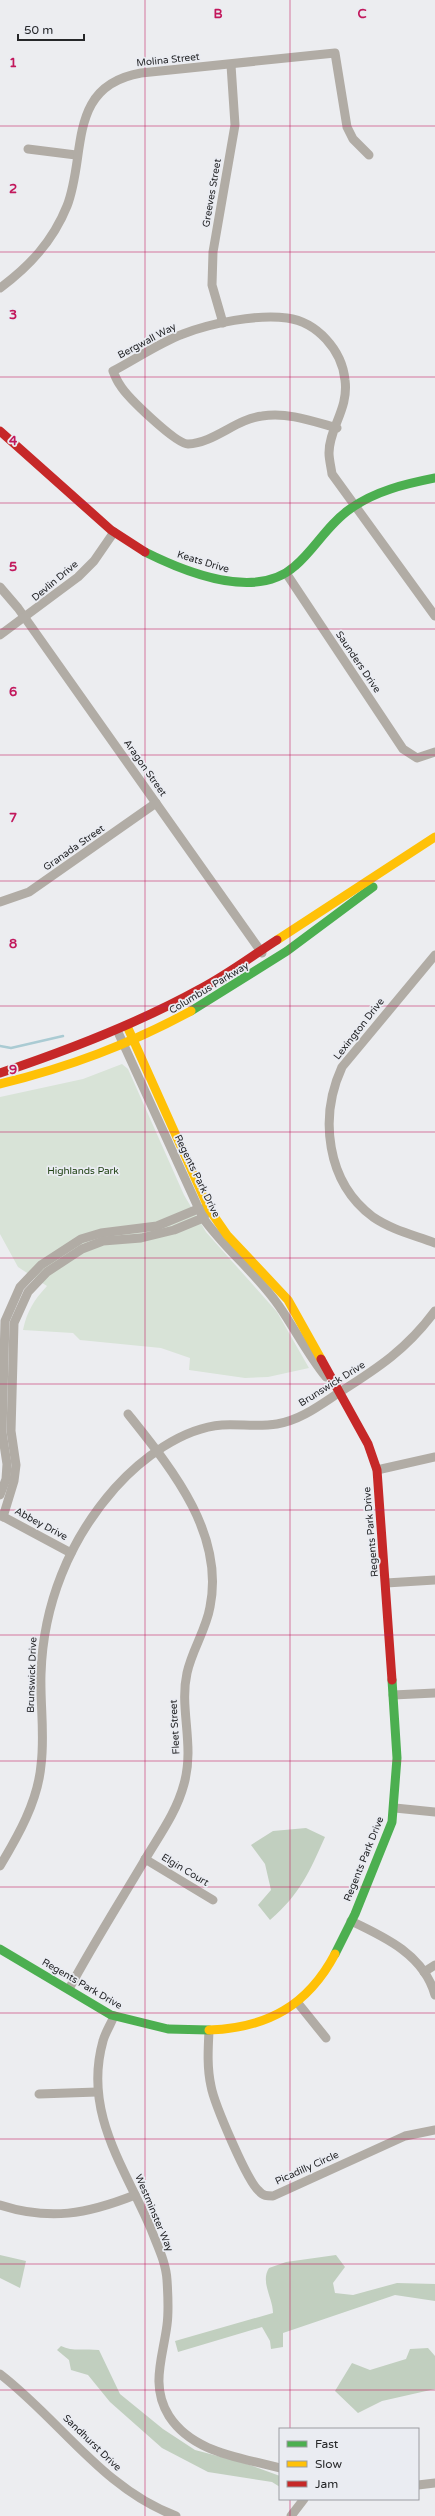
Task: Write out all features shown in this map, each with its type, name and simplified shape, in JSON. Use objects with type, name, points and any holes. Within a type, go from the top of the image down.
[{"type":"street","name":"Molina Street","points":[[0,288],[24,270],[47,243],[60,222],[67,204],[76,154],[86,114],[102,92],[111,84],[136,74],[335,53],[340,69],[345,114],[353,139],[369,155]]},
{"type":"street","name":"Greeves Street","points":[[223,323],[212,285],[213,252],[235,125],[231,65]]},
{"type":"street","points":[[28,149],[76,154]]},
{"type":"street","name":"Bergwall Way","points":[[337,428],[286,415],[261,416],[234,424],[203,441],[187,444],[177,440],[119,385],[114,371],[181,334],[223,323],[270,317],[288,318],[302,323],[326,338],[342,365],[346,379],[346,396],[337,428],[329,452],[332,474],[435,616]]},
{"type":"street","name":"Keats Drive","points":[[0,431],[125,541],[168,562],[220,580],[257,582],[286,573],[305,556],[338,517],[355,504],[372,494],[406,483],[435,478]]},
{"type":"street","name":"Devlin Drive","points":[[0,636],[26,619],[78,577],[94,561],[114,532]]},
{"type":"street","name":"Saunders Drive","points":[[286,573],[403,749],[417,758],[435,752]]},
{"type":"street","name":"Aragon Street","points":[[0,587],[26,619],[269,964]]},
{"type":"street","name":"Granada Street","points":[[0,902],[29,892],[156,803]]},
{"type":"street","name":"Columbus Parkway","points":[[0,1073],[52,1056],[127,1026],[201,989],[261,951],[344,895],[403,860],[435,837]]},
{"type":"street","name":"Columbus Parkway","points":[[0,1084],[36,1077],[72,1066],[133,1041],[216,999],[269,964],[373,887],[403,860]]},
{"type":"street","name":"Lexington Drive","points":[[435,955],[342,1067],[334,1084],[329,1121],[331,1151],[336,1169],[357,1201],[373,1216],[395,1229],[435,1243]]},
{"type":"street","points":[[427,964],[435,970]]},
{"type":"street","name":"Regents Park Drive","points":[[0,1949],[114,2016],[166,2029],[209,2031],[242,2027],[268,2019],[297,2002],[316,1984],[329,1966],[351,1921],[392,1822],[395,1808],[397,1758],[377,1470],[368,1444],[288,1300],[227,1235],[209,1209],[127,1026]]},
{"type":"street","name":"Regents Park Drive","points":[[117,1030],[203,1218],[220,1241],[279,1305],[316,1365],[339,1392]]},
{"type":"street","points":[[0,1495],[6,1479],[7,1464],[2,1432],[5,1321],[11,1302],[20,1287],[41,1265],[81,1239],[101,1232],[157,1226],[198,1209],[209,1209]]},
{"type":"street","points":[[1,1516],[14,1481],[16,1465],[10,1431],[14,1323],[28,1292],[47,1272],[82,1249],[103,1241],[159,1235],[203,1218],[209,1209]]},
{"type":"street","name":"Brunswick Drive","points":[[0,1866],[36,1794],[42,1765],[43,1643],[50,1607],[71,1553],[97,1510],[116,1487],[158,1451],[190,1433],[208,1428],[278,1424],[298,1418],[390,1360],[422,1329],[435,1311]]},
{"type":"street","name":"Fleet Street","points":[[68,1989],[145,1859],[171,1819],[184,1785],[188,1767],[189,1739],[185,1694],[187,1673],[204,1628],[213,1585],[209,1544],[202,1524],[158,1451],[128,1414]]},
{"type":"street","points":[[377,1470],[435,1457]]},
{"type":"street","name":"Abbey Drive","points":[[1,1516],[71,1553]]},
{"type":"street","points":[[386,1583],[435,1580]]},
{"type":"street","points":[[393,1695],[435,1693]]},
{"type":"street","points":[[395,1808],[435,1812]]},
{"type":"street","name":"Elgin Court","points":[[145,1859],[213,1900]]},
{"type":"street","points":[[351,1921],[387,1938],[402,1948],[415,1960],[424,1972],[435,1996]]},
{"type":"street","points":[[424,1972],[435,1965]]},
{"type":"street","points":[[297,2002],[326,2038]]},
{"type":"street","name":"Westminster Way","points":[[114,2016],[103,2040],[97,2071],[97,2092],[106,2132],[160,2250],[167,2278],[168,2312],[157,2370],[159,2392],[167,2414],[177,2428],[197,2444],[279,2468]]},
{"type":"street","name":"Picadilly Circle","points":[[209,2031],[208,2073],[217,2106],[240,2158],[257,2190],[264,2196],[273,2196],[405,2136],[435,2130]]},
{"type":"street","points":[[39,2094],[97,2092]]},
{"type":"street","points":[[0,2205],[34,2214],[56,2215],[82,2212],[135,2195]]},
{"type":"street","name":"Sandhurst Drive","points":[[0,2374],[37,2405],[93,2461],[126,2490],[155,2508],[176,2516]]},
{"type":"street","points":[[419,2484],[435,2482]]},
{"type":"street","points":[[291,2516],[303,2500]]},
{"type":"green space","name":"Highlands Park","points":[[122,1064],[128,1069],[184,1195],[206,1232],[277,1312],[309,1368],[268,1377],[245,1378],[189,1370],[190,1358],[161,1348],[80,1340],[73,1333],[23,1330],[32,1306],[47,1286],[18,1267],[0,1234],[0,1097],[83,1079]]},
{"type":"green space","points":[[306,1828],[325,1837],[303,1882],[289,1901],[270,1920],[258,1905],[271,1890],[265,1864],[251,1845],[273,1831]]},
{"type":"green space","points":[[0,2255],[26,2261],[20,2288],[0,2278]]},
{"type":"green space","points":[[336,2255],[345,2267],[333,2283],[335,2293],[353,2295],[397,2283],[435,2284],[435,2301],[395,2295],[283,2333],[283,2347],[271,2349],[270,2341],[262,2327],[178,2352],[175,2341],[273,2313],[266,2284],[269,2268],[286,2262]]},
{"type":"green space","points":[[61,2346],[75,2349],[99,2350],[120,2394],[163,2429],[195,2450],[244,2463],[279,2476],[279,2486],[272,2482],[208,2472],[162,2448],[110,2402],[88,2375],[71,2370],[69,2360],[57,2350]]},
{"type":"green space","points":[[428,2348],[435,2356],[435,2389],[382,2401],[358,2413],[335,2391],[352,2363],[370,2370],[406,2359],[410,2349]]},
{"type":"waterway","points":[[0,1046],[11,1048],[63,1036]]},
{"type":"traffic: fast","points":[[145,552],[180,568],[220,580],[241,582],[261,581],[279,576],[295,566],[342,515],[370,497],[391,489],[435,478]]},
{"type":"traffic: fast","points":[[191,1011],[287,951],[373,887]]},
{"type":"traffic: fast","points":[[335,1954],[355,1914],[392,1822],[397,1758],[392,1680]]},
{"type":"traffic: fast","points":[[0,1949],[111,2015],[168,2029],[209,2030]]},
{"type":"traffic: slow","points":[[277,940],[435,837]]},
{"type":"traffic: slow","points":[[0,1084],[50,1070],[98,1054],[121,1045],[191,1011]]},
{"type":"traffic: slow","points":[[127,1026],[209,1209],[227,1235],[288,1300],[321,1359]]},
{"type":"traffic: slow","points":[[209,2030],[250,2024],[268,2019],[284,2010],[299,2000],[312,1987],[324,1972],[335,1954]]},
{"type":"traffic: jam","points":[[0,431],[111,530],[145,552]]},
{"type":"traffic: jam","points":[[0,1073],[77,1046],[152,1014],[210,984],[277,940]]},
{"type":"traffic: jam","points":[[321,1359],[368,1444],[377,1470],[392,1680]]}]
